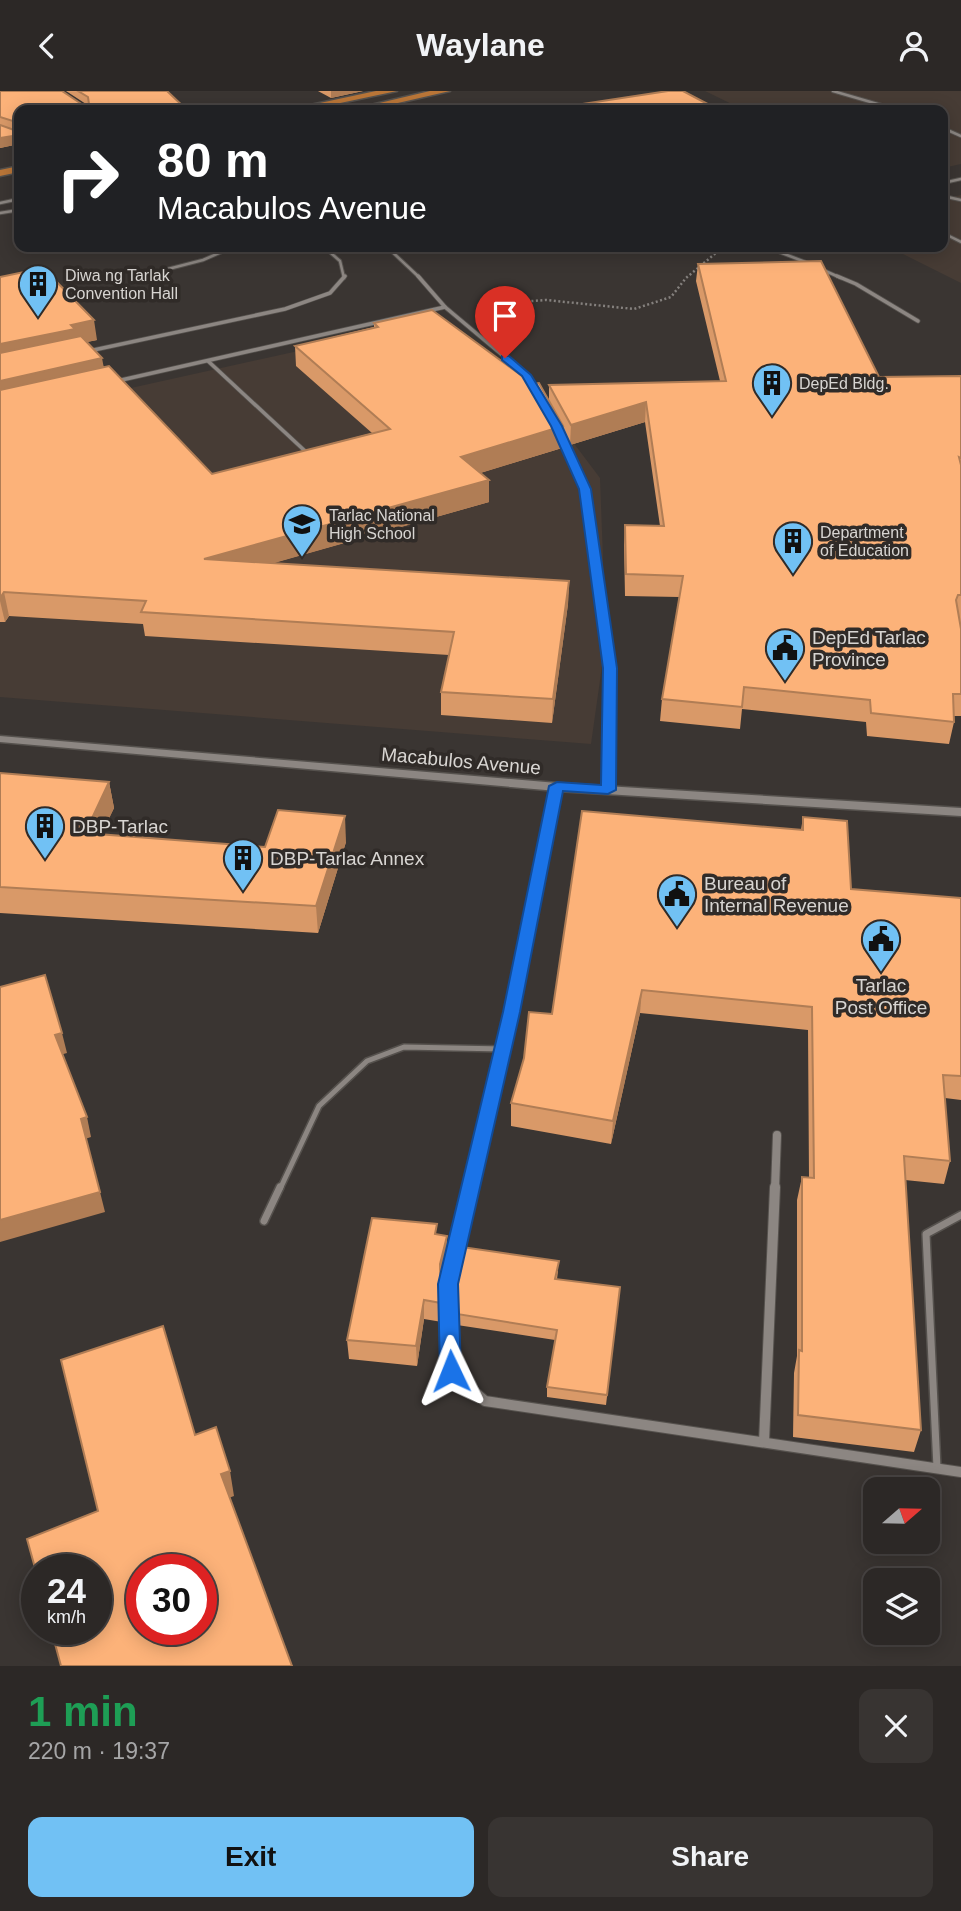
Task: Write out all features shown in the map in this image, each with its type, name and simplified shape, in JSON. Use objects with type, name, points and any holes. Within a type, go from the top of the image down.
[{"type":"highway","points":[[318,105],[392,91]]},
{"type":"highway","points":[[374,105],[445,91]]},
{"type":"street","name":"Macabulos Avenue","points":[[0,739],[608,790],[961,813]]},
{"type":"street","points":[[557,786],[503,1049],[448,1284],[451,1371],[485,1401],[961,1472]]},
{"type":"street","points":[[764,1443],[777,1135]]},
{"type":"lane","points":[[833,91],[881,105]]},
{"type":"lane","points":[[168,269],[221,252]]},
{"type":"lane","points":[[81,353],[285,309],[330,293],[345,277],[340,261],[330,252]]},
{"type":"lane","points":[[393,252],[406,262],[445,307],[526,375],[538,395]]},
{"type":"lane","points":[[778,252],[856,284],[918,321]]},
{"type":"lane","points":[[117,381],[445,307]]},
{"type":"lane","points":[[208,361],[305,451]]},
{"type":"lane","points":[[557,426],[585,489],[610,668],[608,790]]},
{"type":"lane","points":[[264,1221],[319,1106],[367,1061],[404,1047],[503,1049]]},
{"type":"lane","points":[[937,1468],[926,1234],[961,1215]]},
{"type":"path","points":[[445,307],[546,300],[634,309],[671,297],[686,278],[717,252]]},
{"type":"shaded area","points":[[705,91],[961,91],[961,164],[948,167],[948,105],[734,105]]},
{"type":"shaded area","points":[[961,195],[961,283],[899,252],[948,252],[948,198]]},
{"type":"shaded area","name":"Tarlac National High School","points":[[443,319],[539,397],[600,478],[606,638],[591,744],[0,697],[0,417]]},
{"type":"building","points":[[0,91],[62,91],[83,105],[14,105],[14,121],[0,117]]},
{"type":"building","points":[[78,91],[167,91],[182,105],[83,105],[89,104],[88,97]]},
{"type":"building","points":[[683,91],[710,105],[576,105]]},
{"type":"building","points":[[0,125],[14,130],[14,136],[0,138]]},
{"type":"building","points":[[821,261],[879,377],[961,376],[961,595],[958,595],[956,600],[961,629],[961,694],[953,694],[954,722],[871,713],[870,700],[744,687],[742,707],[662,699],[683,576],[626,574],[625,525],[664,526],[646,402],[571,425],[549,385],[726,381],[698,264]]},
{"type":"building","name":"Diwa ng Tarlak Convention Hall","points":[[43,268],[94,320],[71,325],[75,329],[0,344],[0,277]]},
{"type":"building","points":[[432,310],[533,384],[539,383],[563,426],[461,457],[489,480],[204,559],[569,581],[553,699],[441,692],[454,632],[141,612],[146,601],[4,592],[0,598],[0,390],[109,366],[212,474],[390,429],[295,346],[378,327],[374,323]]},
{"type":"building","points":[[81,336],[102,358],[0,381],[0,353]]},
{"type":"building","points":[[0,773],[109,782],[85,833],[265,847],[278,810],[345,816],[316,906],[0,887]]},
{"type":"building","points":[[582,811],[803,830],[803,817],[847,821],[851,889],[961,898],[961,1076],[943,1075],[950,1161],[904,1156],[921,1430],[798,1415],[799,1350],[802,1351],[802,1177],[814,1178],[812,1007],[642,990],[613,1121],[511,1103],[524,1058],[529,1012],[552,1014]]},
{"type":"building","points":[[45,975],[62,1033],[55,1035],[87,1117],[81,1119],[100,1192],[0,1220],[0,987]]},
{"type":"building","points":[[372,1218],[437,1224],[435,1234],[447,1236],[440,1264],[441,1303],[424,1300],[416,1346],[347,1340]]},
{"type":"building","points":[[462,1247],[559,1261],[555,1279],[620,1287],[607,1395],[547,1387],[557,1330],[457,1314],[455,1274]]},
{"type":"building","points":[[163,1326],[195,1435],[216,1427],[230,1471],[221,1474],[292,1666],[61,1666],[55,1645],[112,1645],[112,1554],[31,1554],[27,1539],[98,1511],[61,1360]]},
{"type":"place","name":"Diwa ng Tarlak Convention Hall","points":[[38,318]]},
{"type":"place","name":"DepEd Bldg.","points":[[772,417]]},
{"type":"place","name":"Tarlac National High School","points":[[302,558]]},
{"type":"place","name":"Department of Education","points":[[793,575]]},
{"type":"place","name":"DepEd Tarlac Province","points":[[785,682]]},
{"type":"place","name":"DBP-Tarlac","points":[[45,860]]},
{"type":"place","name":"DBP-Tarlac Annex","points":[[243,892]]},
{"type":"place","name":"Bureau of Internal Revenue","points":[[677,928]]},
{"type":"place","name":"Tarlac Post Office","points":[[881,973]]},
{"type":"route","points":[[451,1371],[448,1284],[512,1012],[557,786],[608,790],[610,668],[585,489],[557,426],[526,375],[505,358]]}]
